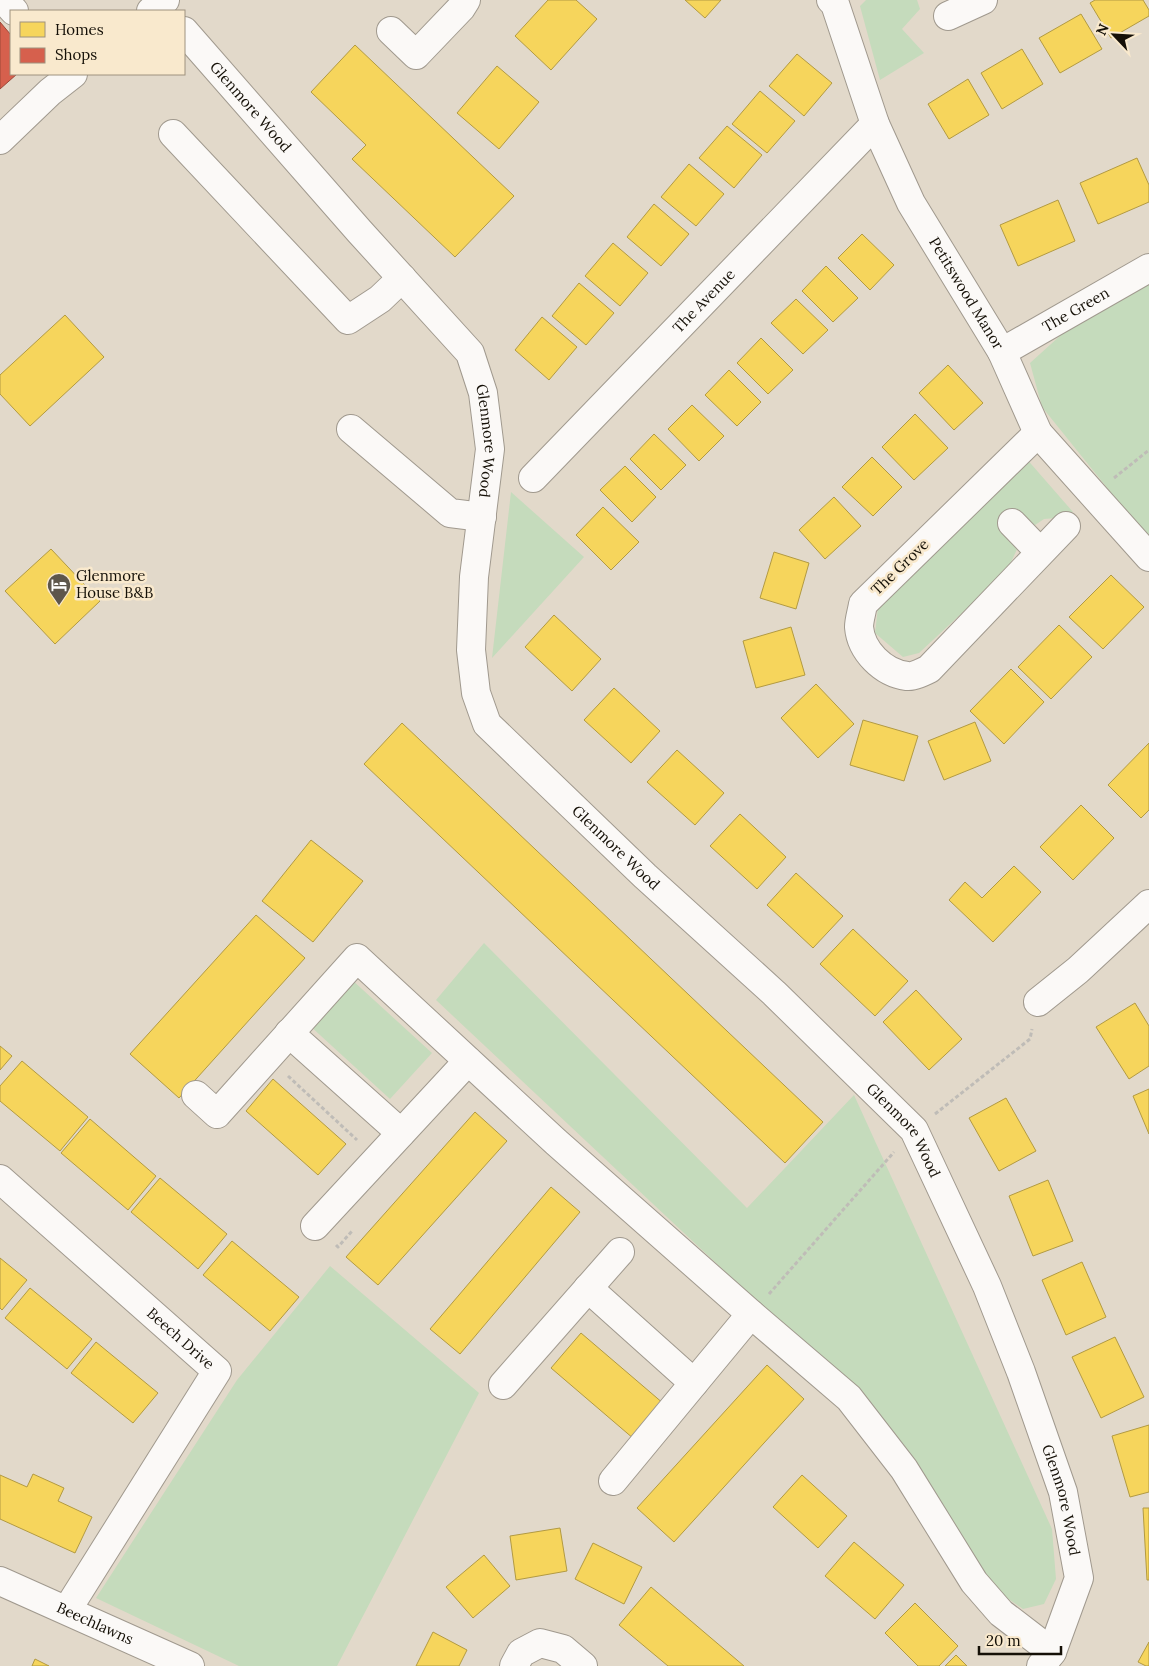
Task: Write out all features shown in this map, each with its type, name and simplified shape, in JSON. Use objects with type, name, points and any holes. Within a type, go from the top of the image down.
[{"type":"street","points":[[4,0],[13,10]]},
{"type":"street","points":[[391,31],[416,55],[461,8],[466,0]]},
{"type":"street","points":[[948,16],[983,0]]},
{"type":"street","name":"Petitswood Manor","points":[[835,2],[875,124],[911,203],[1002,352],[1038,433],[1149,557]]},
{"type":"street","name":"Glenmore Wood","points":[[185,32],[470,354],[483,393],[490,449],[474,577],[471,650],[476,693],[487,724],[646,876],[774,993],[914,1130],[986,1286],[1022,1372],[1063,1492],[1079,1578],[1046,1659]]},
{"type":"street","points":[[0,140],[50,92],[72,75]]},
{"type":"street","name":"The Avenue","points":[[533,478],[875,124]]},
{"type":"street","points":[[173,134],[348,320],[380,299],[402,278]]},
{"type":"street","name":"The Green","points":[[1002,352],[1149,268]]},
{"type":"street","points":[[351,429],[450,513],[482,517]]},
{"type":"street","name":"The Grove","points":[[1038,433],[863,604],[859,626],[864,646],[888,670],[909,677],[929,670],[1066,526]]},
{"type":"street","points":[[1012,523],[1040,552]]},
{"type":"street","points":[[1038,1002],[1078,970],[1149,904]]},
{"type":"street","points":[[196,1095],[217,1114],[357,958],[556,1142],[849,1398],[904,1469],[974,1582],[1046,1659]]},
{"type":"street","points":[[289,1033],[401,1133]]},
{"type":"street","points":[[315,1226],[468,1061]]},
{"type":"street","name":"Beech Drive","points":[[0,1179],[217,1371],[67,1610]]},
{"type":"street","points":[[503,1385],[620,1252]]},
{"type":"street","points":[[588,1288],[694,1383]]},
{"type":"street","points":[[613,1481],[751,1314]]},
{"type":"street","name":"Beechlawns","points":[[0,1581],[190,1666]]},
{"type":"street","points":[[514,1666],[521,1653],[540,1643],[563,1649],[583,1666]]},
{"type":"path","points":[[267,1057],[377,1159]]},
{"type":"path","points":[[315,1226],[338,1247],[356,1226]]},
{"type":"green space","points":[[866,0],[917,0],[920,9],[902,29],[924,53],[880,80],[860,6]]},
{"type":"green space","points":[[1149,281],[1149,535],[1125,510],[1042,407],[1030,363],[1072,325]]},
{"type":"green space","points":[[1025,457],[1073,512],[1057,518],[1044,519],[1035,525],[1017,511],[1002,530],[1018,547],[1007,571],[919,653],[903,657],[875,633],[878,607]]},
{"type":"green space","points":[[511,492],[584,557],[492,658]]},
{"type":"green space","points":[[484,943],[747,1208],[854,1095],[1052,1529],[1056,1579],[1044,1604],[1023,1609],[998,1592],[883,1420],[436,1000]]},
{"type":"green space","points":[[351,979],[432,1053],[390,1099],[309,1025]]},
{"type":"green space","points":[[330,1266],[479,1393],[337,1666],[239,1666],[96,1598],[237,1380]]},
{"type":"building: Homes","points":[[548,0],[576,0],[597,19],[551,70],[515,36]]},
{"type":"building: Homes","points":[[685,0],[721,0],[705,18]]},
{"type":"building: Homes","points":[[1095,0],[1143,0],[1149,10],[1149,16],[1111,38],[1090,3]]},
{"type":"building: Homes","points":[[1081,14],[1102,49],[1060,73],[1039,38]]},
{"type":"building: Homes","points":[[355,45],[514,196],[455,257],[352,159],[366,145],[311,92]]},
{"type":"building: Homes","points":[[1022,49],[1043,84],[1002,109],[981,73]]},
{"type":"building: Homes","points":[[797,54],[832,83],[804,116],[769,86]]},
{"type":"building: Homes","points":[[497,66],[539,102],[499,149],[457,113]]},
{"type":"building: Homes","points":[[968,79],[989,115],[949,139],[928,104]]},
{"type":"building: Homes","points":[[760,91],[795,121],[767,153],[732,124]]},
{"type":"building: Homes","points":[[727,126],[762,155],[734,188],[699,158]]},
{"type":"building: Homes","points":[[1137,158],[1149,185],[1149,202],[1098,224],[1080,183]]},
{"type":"building: Homes","points":[[689,164],[724,194],[696,226],[661,197]]},
{"type":"building: Homes","points":[[1058,200],[1075,241],[1018,266],[1000,225]]},
{"type":"building: Homes","points":[[654,204],[689,234],[661,266],[627,237]]},
{"type":"building: Homes","points":[[862,234],[894,265],[870,290],[838,258]]},
{"type":"building: Homes","points":[[613,243],[648,273],[620,306],[585,276]]},
{"type":"building: Homes","points":[[826,266],[858,298],[833,322],[802,291]]},
{"type":"building: Homes","points":[[579,283],[614,313],[586,345],[552,316]]},
{"type":"building: Homes","points":[[796,299],[828,330],[803,354],[771,323]]},
{"type":"building: Homes","points":[[65,315],[104,357],[30,426],[0,394],[0,375]]},
{"type":"building: Homes","points":[[542,317],[577,347],[549,380],[515,350]]},
{"type":"building: Homes","points":[[761,338],[793,370],[768,394],[737,363]]},
{"type":"building: Homes","points":[[948,365],[983,403],[954,430],[919,393]]},
{"type":"building: Homes","points":[[729,370],[761,402],[737,426],[705,395]]},
{"type":"building: Homes","points":[[692,405],[724,436],[699,461],[668,429]]},
{"type":"building: Homes","points":[[915,414],[948,448],[914,480],[882,447]]},
{"type":"building: Homes","points":[[654,434],[686,465],[661,490],[630,459]]},
{"type":"building: Homes","points":[[872,457],[902,487],[873,516],[842,487]]},
{"type":"building: Homes","points":[[625,466],[656,497],[632,522],[600,490]]},
{"type":"building: Homes","points":[[834,497],[861,526],[825,559],[799,530]]},
{"type":"building: Homes","points":[[603,507],[639,542],[611,570],[576,535]]},
{"type":"building: Homes","points":[[51,549],[100,601],[55,644],[5,591]]},
{"type":"building: Homes","points":[[774,552],[809,563],[796,609],[760,598]]},
{"type":"building: Homes","points":[[1111,575],[1144,607],[1103,649],[1069,617]]},
{"type":"building: Homes","points":[[554,615],[601,659],[572,691],[525,647]]},
{"type":"building: Homes","points":[[1059,625],[1092,657],[1051,699],[1018,667]]},
{"type":"building: Homes","points":[[791,627],[805,675],[756,688],[743,641]]},
{"type":"building: Homes","points":[[1011,669],[1044,702],[1004,744],[970,711]]},
{"type":"building: Homes","points":[[816,684],[854,724],[818,758],[781,718]]},
{"type":"building: Homes","points":[[614,688],[660,731],[631,763],[584,720]]},
{"type":"building: Homes","points":[[863,720],[918,736],[904,781],[850,765]]},
{"type":"building: Homes","points":[[975,722],[991,761],[944,780],[928,741]]},
{"type":"building: Homes","points":[[402,723],[823,1122],[785,1163],[364,764]]},
{"type":"building: Homes","points":[[1149,743],[1149,810],[1141,818],[1108,785]]},
{"type":"building: Homes","points":[[677,750],[724,793],[695,825],[647,782]]},
{"type":"building: Homes","points":[[1081,805],[1114,838],[1073,880],[1040,847]]},
{"type":"building: Homes","points":[[740,814],[786,857],[757,889],[710,846]]},
{"type":"building: Homes","points":[[311,840],[363,881],[313,942],[262,901]]},
{"type":"building: Homes","points":[[1014,866],[1041,892],[993,942],[949,900],[965,882],[982,898]]},
{"type":"building: Homes","points":[[796,873],[843,916],[813,948],[767,905]]},
{"type":"building: Homes","points":[[256,915],[305,958],[179,1098],[130,1054]]},
{"type":"building: Homes","points":[[853,929],[908,981],[875,1016],[820,964]]},
{"type":"building: Homes","points":[[916,990],[962,1039],[929,1070],[883,1022]]},
{"type":"building: Homes","points":[[1135,1003],[1149,1026],[1149,1066],[1129,1079],[1096,1027]]},
{"type":"building: Homes","points":[[0,1046],[12,1056],[0,1070]]},
{"type":"building: Homes","points":[[22,1061],[88,1117],[60,1151],[0,1101],[0,1086]]},
{"type":"building: Homes","points":[[273,1079],[346,1144],[318,1175],[246,1111]]},
{"type":"building: Homes","points":[[1149,1089],[1149,1134],[1133,1096]]},
{"type":"building: Homes","points":[[1006,1098],[1036,1151],[999,1171],[969,1118]]},
{"type":"building: Homes","points":[[475,1112],[507,1141],[378,1285],[346,1257]]},
{"type":"building: Homes","points":[[90,1119],[156,1176],[128,1210],[61,1153]]},
{"type":"building: Homes","points":[[160,1178],[227,1234],[198,1269],[131,1212]]},
{"type":"building: Homes","points":[[1048,1180],[1073,1241],[1033,1256],[1009,1196]]},
{"type":"building: Homes","points":[[551,1187],[580,1212],[460,1354],[430,1329]]},
{"type":"building: Homes","points":[[232,1241],[299,1297],[270,1331],[203,1275]]},
{"type":"building: Homes","points":[[0,1258],[27,1280],[2,1310],[0,1308]]},
{"type":"building: Homes","points":[[1082,1262],[1106,1317],[1066,1335],[1042,1280]]},
{"type":"building: Homes","points":[[30,1288],[92,1339],[67,1369],[5,1318]]},
{"type":"building: Homes","points":[[581,1333],[664,1404],[634,1439],[551,1368]]},
{"type":"building: Homes","points":[[1115,1337],[1144,1397],[1101,1418],[1072,1357]]},
{"type":"building: Homes","points":[[96,1342],[158,1393],[133,1423],[71,1373]]},
{"type":"building: Homes","points":[[767,1365],[804,1399],[674,1542],[637,1508]]},
{"type":"building: Homes","points":[[1149,1425],[1149,1492],[1130,1497],[1112,1436]]},
{"type":"building: Homes","points":[[33,1474],[64,1488],[58,1501],[92,1517],[75,1553],[0,1519],[0,1475],[27,1487]]},
{"type":"building: Homes","points":[[802,1475],[847,1516],[818,1548],[773,1507]]},
{"type":"building: Homes","points":[[1143,1508],[1149,1508],[1149,1580],[1147,1580]]},
{"type":"building: Homes","points":[[560,1528],[567,1571],[516,1580],[510,1536]]},
{"type":"building: Homes","points":[[854,1542],[904,1585],[875,1619],[825,1576]]},
{"type":"building: Homes","points":[[593,1543],[642,1567],[624,1604],[575,1579]]},
{"type":"building: Homes","points":[[484,1555],[510,1586],[473,1618],[446,1587]]},
{"type":"building: Homes","points":[[651,1587],[744,1666],[668,1666],[619,1625]]},
{"type":"building: Homes","points":[[915,1603],[958,1646],[939,1666],[918,1666],[885,1633]]},
{"type":"building: Homes","points":[[433,1632],[467,1650],[459,1666],[416,1666]]},
{"type":"building: Homes","points":[[1149,1642],[1149,1666],[1146,1666],[1138,1662]]},
{"type":"building: Homes","points":[[956,1655],[967,1666],[945,1666]]},
{"type":"building: Homes","points":[[35,1659],[49,1666],[32,1666]]},
{"type":"building: Shops","points":[[0,22],[10,34],[10,75],[16,75],[0,89]]},
{"type":"place","name":"Glenmore House B&B","points":[[59,606]]}]
